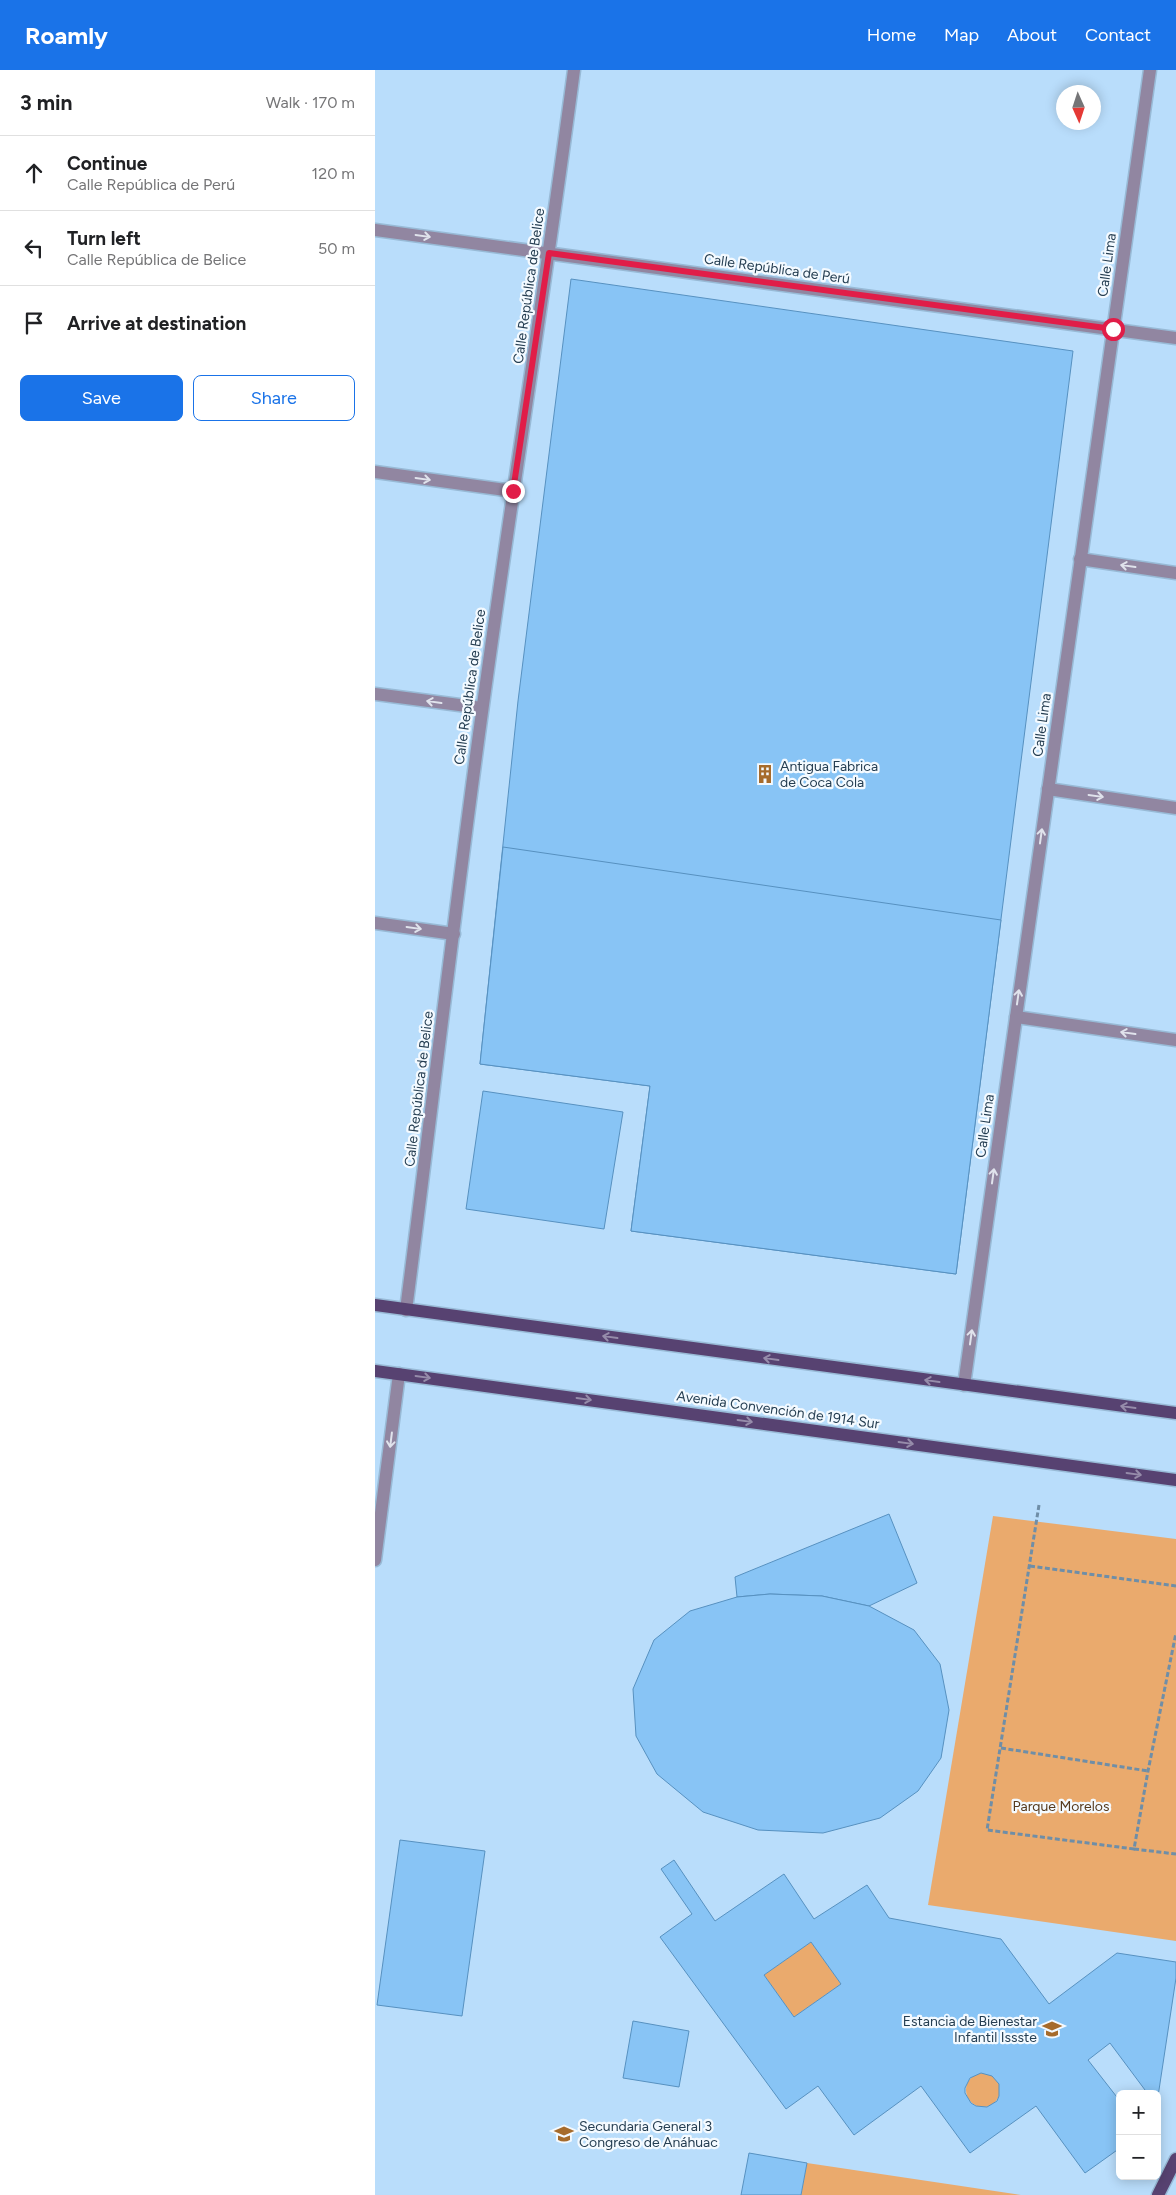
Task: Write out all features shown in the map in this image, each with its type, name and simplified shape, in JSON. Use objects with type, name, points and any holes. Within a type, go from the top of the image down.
[{"type":"main road","points":[[375,1305],[1176,1414]]},
{"type":"main road","name":"Avenida Convención de 1914 Sur","points":[[375,1371],[1176,1480]]},
{"type":"main road","points":[[1158,2195],[1176,2159]]},
{"type":"street","name":"Calle República de Belice","points":[[406,1310],[482,708],[574,70]]},
{"type":"street","name":"Calle Lima","points":[[964,1385],[1150,70]]},
{"type":"street","name":"Calle República de Perú","points":[[375,230],[1176,338]]},
{"type":"street","points":[[375,472],[513,491]]},
{"type":"street","points":[[1080,559],[1176,573]]},
{"type":"street","points":[[375,694],[482,708]]},
{"type":"street","points":[[1048,790],[1176,808]]},
{"type":"street","points":[[375,923],[454,934]]},
{"type":"street","points":[[1015,1017],[1176,1040]]},
{"type":"street","points":[[375,1560],[399,1374]]},
{"type":"path","points":[[1039,1505],[987,1830],[1176,1854]]},
{"type":"path","points":[[1030,1566],[1176,1586]]},
{"type":"path","points":[[1134,1849],[1176,1633]]},
{"type":"path","points":[[1001,1748],[1148,1771]]},
{"type":"green space","name":"Parque Morelos","points":[[993,1516],[1176,1539],[1176,1941],[928,1905]]},
{"type":"green space","points":[[811,1942],[841,1984],[794,2017],[764,1975]]},
{"type":"green space","points":[[983,2073],[990,2074],[995,2078],[999,2083],[999,2097],[995,2102],[990,2106],[983,2107],[976,2106],[971,2102],[967,2097],[966,2090],[967,2083],[971,2078],[976,2074]]},
{"type":"green space","points":[[807,2163],[1021,2195],[801,2195]]},
{"type":"building","name":"Antigua Fabrica de Coca Cola","points":[[571,279],[1073,351],[956,1274],[631,1231],[650,1086],[480,1064],[518,701]]},
{"type":"building","points":[[503,847],[1001,920],[956,1274],[631,1231],[650,1086],[480,1064]]},
{"type":"building","points":[[483,1091],[623,1112],[604,1229],[466,1209]]},
{"type":"building","points":[[889,1514],[917,1583],[869,1606],[822,1596],[770,1594],[737,1597],[735,1577]]},
{"type":"building","points":[[770,1594],[822,1596],[869,1606],[914,1630],[940,1664],[949,1710],[941,1758],[918,1791],[880,1818],[823,1833],[758,1830],[703,1812],[657,1774],[636,1736],[633,1689],[654,1640],[690,1611],[737,1597]]},
{"type":"building","points":[[400,1840],[485,1851],[462,2016],[377,2005]]},
{"type":"building","points":[[674,1860],[715,1921],[784,1874],[814,1919],[867,1885],[889,1918],[1001,1939],[1049,2004],[1117,1953],[1176,1962],[1176,1978],[1159,2090],[1145,2090],[1110,2043],[1088,2060],[1116,2096],[1116,2151],[1085,2173],[1036,2106],[970,2153],[921,2086],[854,2135],[818,2086],[786,2109],[660,1937],[692,1914],[661,1869]],"holes":[[[811,1942],[841,1984],[794,2017],[764,1975]],[[981,2073],[992,2076],[999,2084],[997,2101],[987,2107],[976,2106],[971,2103],[965,2093],[965,2088],[970,2078]]]},
{"type":"building","points":[[633,2021],[689,2031],[679,2087],[623,2078]]},
{"type":"building","points":[[749,2153],[807,2163],[801,2195],[741,2195]]},
{"type":"place","name":"Antigua Fabrica de Coca Cola","points":[[765,774]]},
{"type":"place","name":"Estancia de Bienestar Infantil Issste","points":[[1052,2029]]},
{"type":"place","name":"Secundaria General 3 Congreso de Anáhuac","points":[[564,2134]]},
{"type":"route","points":[[513,491],[549,253],[1113,329]]}]
